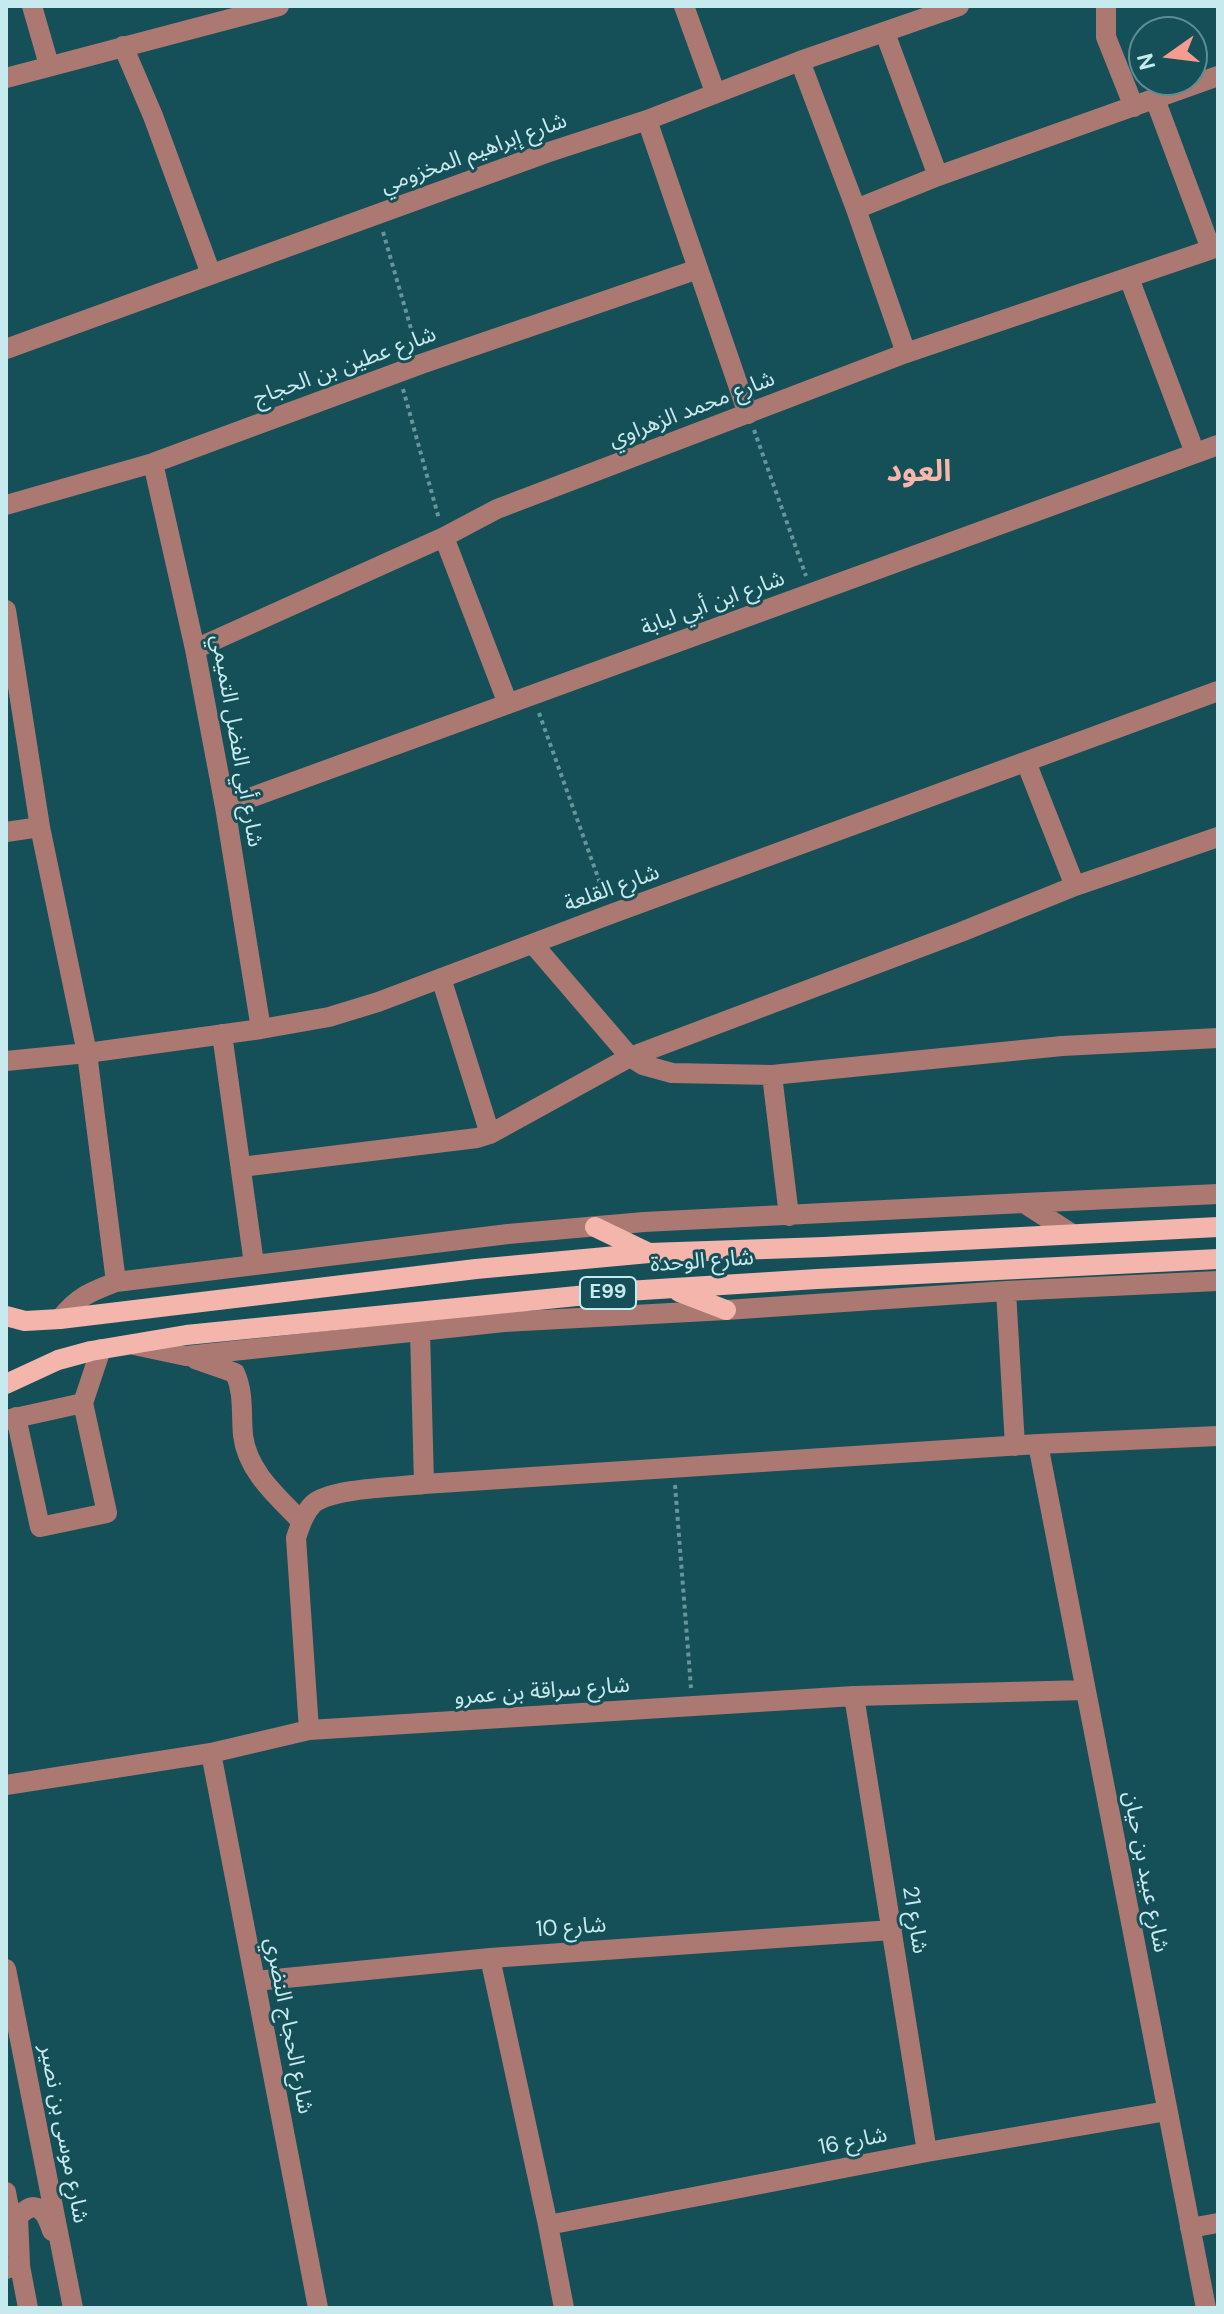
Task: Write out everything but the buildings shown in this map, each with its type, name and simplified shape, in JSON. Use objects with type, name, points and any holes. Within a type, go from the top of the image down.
[{"type":"main road","points":[[595,1227],[649,1253]]},
{"type":"main road","name":"شارع الوحدة","points":[[6,1316],[25,1321],[60,1319],[476,1269],[649,1253],[1218,1227]]},
{"type":"main road","name":"شارع الوحدة","points":[[6,1384],[58,1360],[101,1349],[201,1333],[627,1291],[1218,1259]]},
{"type":"main road","points":[[671,1289],[726,1310]]},
{"type":"street","points":[[32,6],[49,65]]},
{"type":"street","points":[[6,78],[279,6]]},
{"type":"street","points":[[684,6],[715,92]]},
{"type":"street","name":"شارع إبراهيم المخزومي","points":[[6,349],[959,6]]},
{"type":"street","points":[[1106,6],[1106,37],[1134,107]]},
{"type":"street","points":[[885,33],[938,176]]},
{"type":"street","points":[[123,46],[153,116],[211,274]]},
{"type":"street","points":[[800,61],[906,353]]},
{"type":"street","points":[[856,209],[938,176],[1218,76]]},
{"type":"street","points":[[1155,99],[1214,248]]},
{"type":"street","points":[[647,120],[748,414]]},
{"type":"street","name":"شارع محمد الزهراوي","points":[[195,649],[444,537],[497,509],[906,353],[1214,248]]},
{"type":"street","name":"شارع عطين بن الحجاج","points":[[6,505],[153,463],[421,364],[698,269]]},
{"type":"street","points":[[1129,278],[1195,453]]},
{"type":"street","name":"شارع ابن أبي لبابة","points":[[225,807],[1218,445]]},
{"type":"street","name":"شارع أبي الفضل التميمي","points":[[153,463],[195,649],[225,807],[261,1029]]},
{"type":"street","points":[[444,537],[508,704]]},
{"type":"street","points":[[6,610],[40,827],[87,1053],[116,1282]]},
{"type":"street","name":"شارع القلعة","points":[[6,1061],[87,1053],[329,1017],[378,1002],[1218,691]]},
{"type":"street","points":[[1026,762],[1075,886]]},
{"type":"street","points":[[6,832],[40,827]]},
{"type":"street","points":[[241,1167],[490,1134],[630,1057],[1075,886],[1218,837]]},
{"type":"street","points":[[533,944],[630,1057],[643,1065],[672,1073],[772,1075],[1062,1046],[1218,1038]]},
{"type":"street","points":[[441,978],[490,1134]]},
{"type":"street","points":[[222,1034],[254,1264]]},
{"type":"street","points":[[772,1075],[789,1216]]},
{"type":"street","points":[[60,1319],[71,1304],[86,1293],[116,1282],[508,1234],[1218,1194]]},
{"type":"street","points":[[1024,1203],[1072,1234]]},
{"type":"street","points":[[186,1356],[504,1322],[1218,1281]]},
{"type":"street","points":[[1006,1291],[1015,1446]]},
{"type":"street","points":[[420,1331],[424,1484]]},
{"type":"street","points":[[130,1344],[186,1356],[235,1373],[241,1386],[243,1438],[249,1461],[266,1485],[301,1521]]},
{"type":"street","points":[[83,1403],[11,1418],[40,1527],[107,1513],[83,1403],[101,1349]]},
{"type":"street","points":[[309,1730],[296,1538],[301,1521],[314,1503],[335,1493],[424,1484],[1038,1444],[1218,1436]]},
{"type":"street","name":"شارع عبيد بن حيان","points":[[1038,1444],[1206,2308]]},
{"type":"street","name":"شارع سراقة بن عمرو","points":[[6,1785],[211,1753],[309,1730],[854,1696],[1086,1690]]},
{"type":"street","name":"شارع 21","points":[[854,1696],[927,2152]]},
{"type":"street","name":"شارع الحجاج النضري","points":[[211,1753],[318,2308]]},
{"type":"street","name":"شارع 10","points":[[255,1981],[490,1958],[892,1930]]},
{"type":"street","points":[[490,1958],[564,2308]]},
{"type":"street","name":"شارع موسى بن نصير","points":[[6,1969],[71,2300]]},
{"type":"street","name":"شارع 16","points":[[548,2225],[927,2152],[1167,2111]]},
{"type":"street","points":[[6,2192],[13,2266],[28,2308]]},
{"type":"street","points":[[13,2266],[18,2217],[24,2210],[37,2207],[45,2213],[50,2225],[71,2300]]},
{"type":"street","points":[[1190,2228],[1218,2223]]},
{"type":"path","points":[[378,214],[421,364]]},
{"type":"path","points":[[398,373],[444,537]]},
{"type":"path","points":[[748,414],[813,593]]},
{"type":"path","points":[[532,695],[611,914]]},
{"type":"path","points":[[673,1468],[693,1706]]},
{"type":"district","name":"العود","points":[[919,473]]}]
